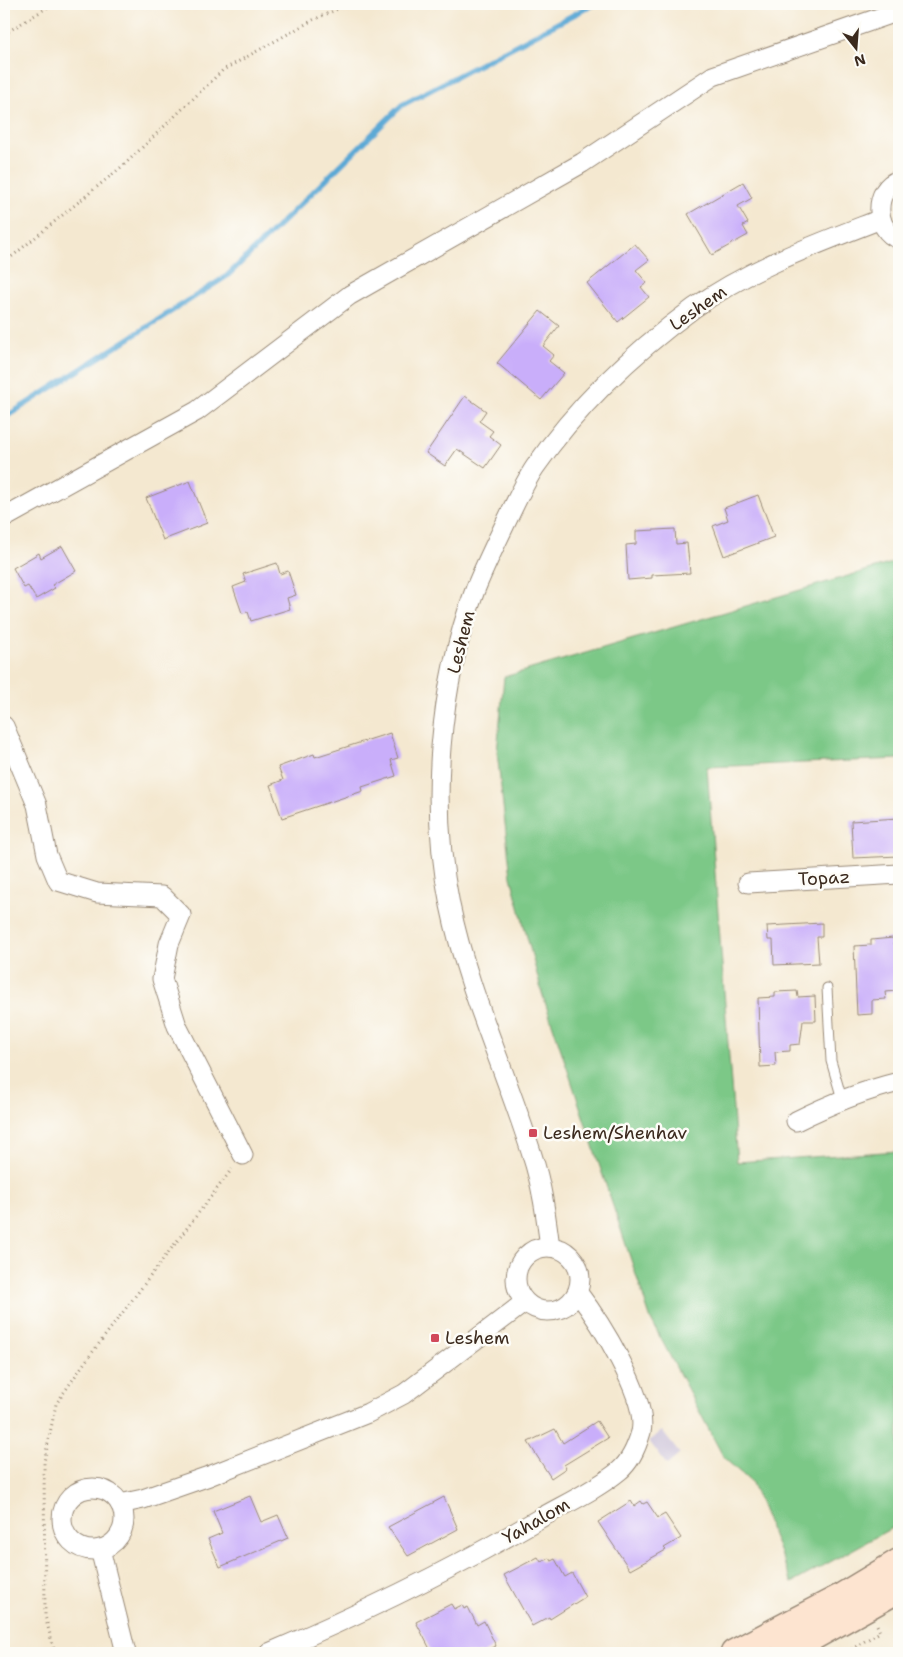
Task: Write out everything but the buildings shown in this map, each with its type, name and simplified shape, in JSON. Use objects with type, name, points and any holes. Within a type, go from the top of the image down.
[{"type":"main road","points":[[734,1653],[841,1597],[899,1562]]},
{"type":"main road","points":[[784,1653],[899,1589]]},
{"type":"street","points":[[4,518],[197,411],[350,295],[582,163],[713,76],[899,11]]},
{"type":"street","points":[[899,180],[884,192],[879,206],[880,219],[886,230],[899,239]]},
{"type":"street","name":"Leshem","points":[[550,1247],[532,1156],[463,958],[450,905],[443,862],[439,777],[443,723],[454,666],[474,592],[497,538],[535,466],[584,405],[620,369],[696,307],[732,284],[774,263],[880,219]]},
{"type":"street","points":[[4,726],[37,805],[47,855],[58,881],[97,893],[162,896],[181,915],[170,944],[162,979],[177,1026],[243,1155]]},
{"type":"street","name":"Topaz","points":[[748,882],[899,874]]},
{"type":"street","points":[[796,1121],[865,1090],[899,1082]]},
{"type":"street","points":[[550,1247],[566,1252],[574,1259],[579,1268],[581,1282],[578,1293],[574,1300],[560,1310],[545,1312],[534,1309],[519,1295],[516,1283],[519,1265],[528,1254],[542,1248],[550,1247]]},
{"type":"street","name":"Yahalom","points":[[269,1653],[400,1594],[509,1536],[620,1471],[634,1452],[641,1430],[640,1406],[606,1335],[578,1293]]},
{"type":"street","points":[[120,1504],[143,1499],[208,1476],[376,1409],[404,1394],[525,1302]]},
{"type":"street","points":[[81,1489],[102,1489],[110,1493],[120,1504],[124,1516],[122,1528],[116,1540],[100,1549],[92,1550],[75,1544],[65,1534],[61,1523],[62,1511],[68,1499],[81,1489]]},
{"type":"street","points":[[100,1549],[126,1653]]},
{"type":"lane","points":[[827,988],[831,1061],[842,1099]]},
{"type":"path","points":[[4,34],[53,4]]},
{"type":"path","points":[[4,263],[126,164],[223,70],[313,20],[349,4]]},
{"type":"path","points":[[55,1653],[45,1616],[44,1462],[56,1404],[85,1362],[243,1155]]},
{"type":"path","points":[[852,1653],[850,1650],[880,1632],[876,1620]]},
{"type":"shaded area","points":[[662,1431],[680,1454],[667,1465],[649,1441]]},
{"type":"shaded area","points":[[899,1642],[899,1653],[881,1653]]},
{"type":"green space","points":[[899,561],[899,759],[707,767],[737,1162],[899,1151],[899,1524],[792,1583],[752,1483],[724,1458],[651,1320],[542,993],[511,877],[497,752],[504,677]]},
{"type":"waterway","points":[[4,418],[227,276],[402,105],[594,4]]},
{"type":"place","name":"Leshem/Shenhav","points":[[533,1133]]},
{"type":"place","name":"Leshem","points":[[435,1338]]}]
